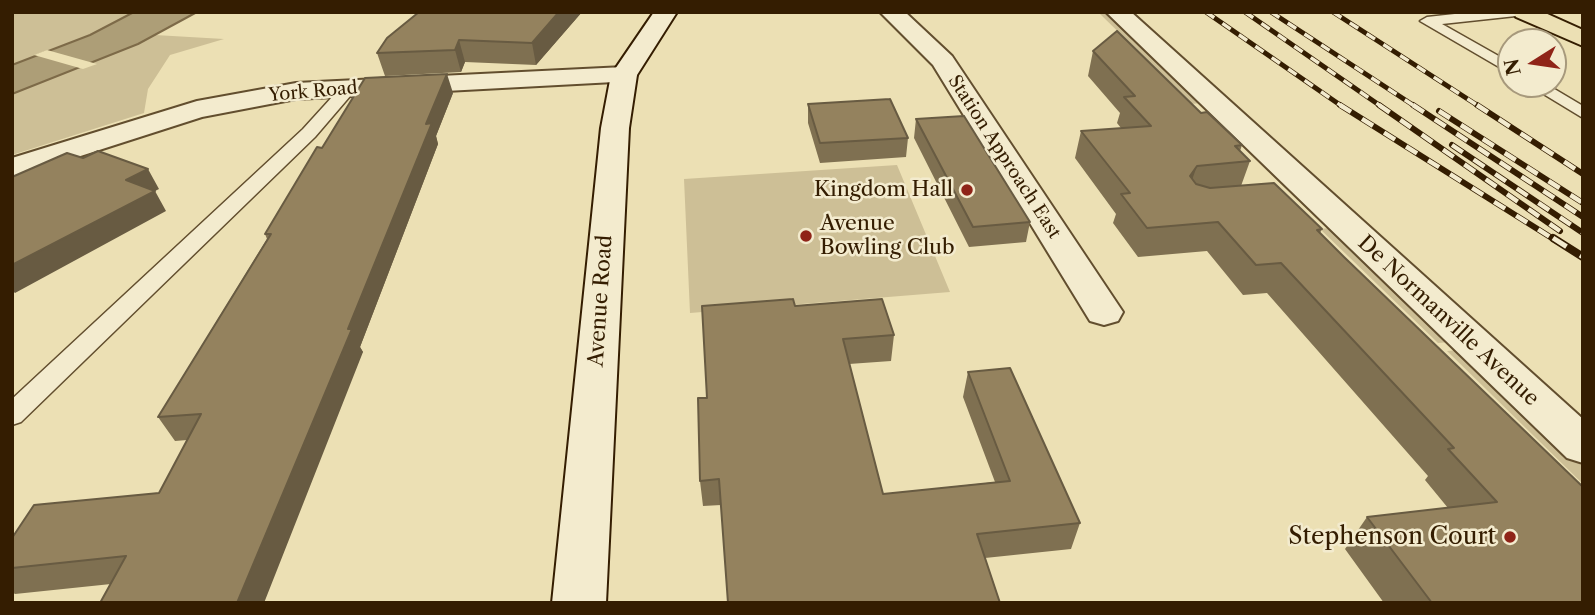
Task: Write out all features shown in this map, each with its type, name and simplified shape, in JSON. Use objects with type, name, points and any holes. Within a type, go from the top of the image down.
[{"type":"main road","points":[[1524,12],[1583,39]]},
{"type":"street","name":"Avenue Road","points":[[579,603],[609,191],[624,75],[666,12]]},
{"type":"street","name":"Station Approach East","points":[[891,12],[943,61],[1104,312]]},
{"type":"street","name":"De Normanville Avenue","points":[[1117,12],[1583,446]]},
{"type":"street","name":"York Road","points":[[12,169],[97,139],[197,109],[296,91],[624,75]]},
{"type":"street","points":[[1275,199],[1313,196]]},
{"type":"lane","points":[[1497,61],[1427,21],[1516,12]]},
{"type":"lane","points":[[12,415],[309,133],[349,88]]},
{"type":"lane","points":[[1558,98],[1583,113]]},
{"type":"shaded area","points":[[12,12],[134,12],[90,35],[12,65]]},
{"type":"shaded area","points":[[134,12],[197,12],[138,44],[12,94],[12,65],[90,35]]},
{"type":"shaded area","points":[[1099,13],[1106,13],[1201,103],[1192,104]]},
{"type":"shaded area","points":[[155,35],[224,39],[170,55],[148,89],[144,113],[12,155],[12,94]]},
{"type":"shaded area","name":"Avenue Bowling Club","points":[[897,165],[950,292],[690,313],[684,179]]},
{"type":"shaded area","points":[[1330,228],[1451,342],[1438,343],[1320,229]]},
{"type":"shaded area","points":[[1460,350],[1583,467],[1583,484],[1447,351]]},
{"type":"pier","points":[[47,50],[97,64],[83,69],[34,55]]},
{"type":"building","points":[[419,12],[559,12],[532,43],[459,40],[455,50],[377,53],[387,38]]},
{"type":"building","points":[[1117,31],[1201,113],[1207,112],[1242,145],[1235,146],[1250,161],[1197,166],[1190,176],[1196,184],[1210,188],[1274,183],[1322,229],[1317,230],[1344,257],[1583,487],[1583,603],[1432,603],[1367,517],[1497,502],[1448,449],[1454,448],[1281,263],[1256,265],[1218,222],[1147,228],[1121,194],[1130,193],[1081,131],[1151,126],[1124,97],[1135,96],[1093,51]]},
{"type":"building","points":[[447,74],[426,124],[432,123],[348,329],[352,329],[237,603],[100,603],[126,556],[12,568],[12,538],[34,505],[159,493],[201,414],[158,417],[271,234],[265,234],[317,147],[322,148],[365,78]]},
{"type":"building","points":[[890,99],[908,138],[820,143],[808,104]]},
{"type":"building","name":"Kingdom Hall","points":[[964,116],[1030,222],[973,227],[916,119]]},
{"type":"building","points":[[98,151],[148,169],[126,180],[155,191],[12,265],[12,177],[67,153],[83,158]]},
{"type":"building","points":[[793,299],[795,306],[882,299],[894,335],[843,339],[883,494],[1010,481],[968,372],[1010,368],[1080,523],[977,534],[1000,603],[728,603],[719,479],[700,481],[698,398],[707,398],[702,306]]},
{"type":"railway","points":[[1206,12],[1341,106]]},
{"type":"railway","points":[[1245,12],[1382,107]]},
{"type":"railway","points":[[1271,12],[1416,107]]},
{"type":"railway","points":[[1333,12],[1480,107]]},
{"type":"railway","points":[[1379,105],[1560,231]]},
{"type":"railway","points":[[1413,105],[1583,217]]},
{"type":"railway","points":[[1477,105],[1583,174]]},
{"type":"railway","points":[[1341,106],[1555,240]]},
{"type":"railway","points":[[1439,111],[1583,203]]},
{"type":"railway","points":[[1452,145],[1583,233]]},
{"type":"railway","points":[[1553,238],[1583,257]]},
{"type":"place","name":"Kingdom Hall","points":[[967,190]]},
{"type":"place","name":"Avenue Bowling Club","points":[[806,236]]},
{"type":"place","name":"Stephenson Court","points":[[1510,537]]}]
